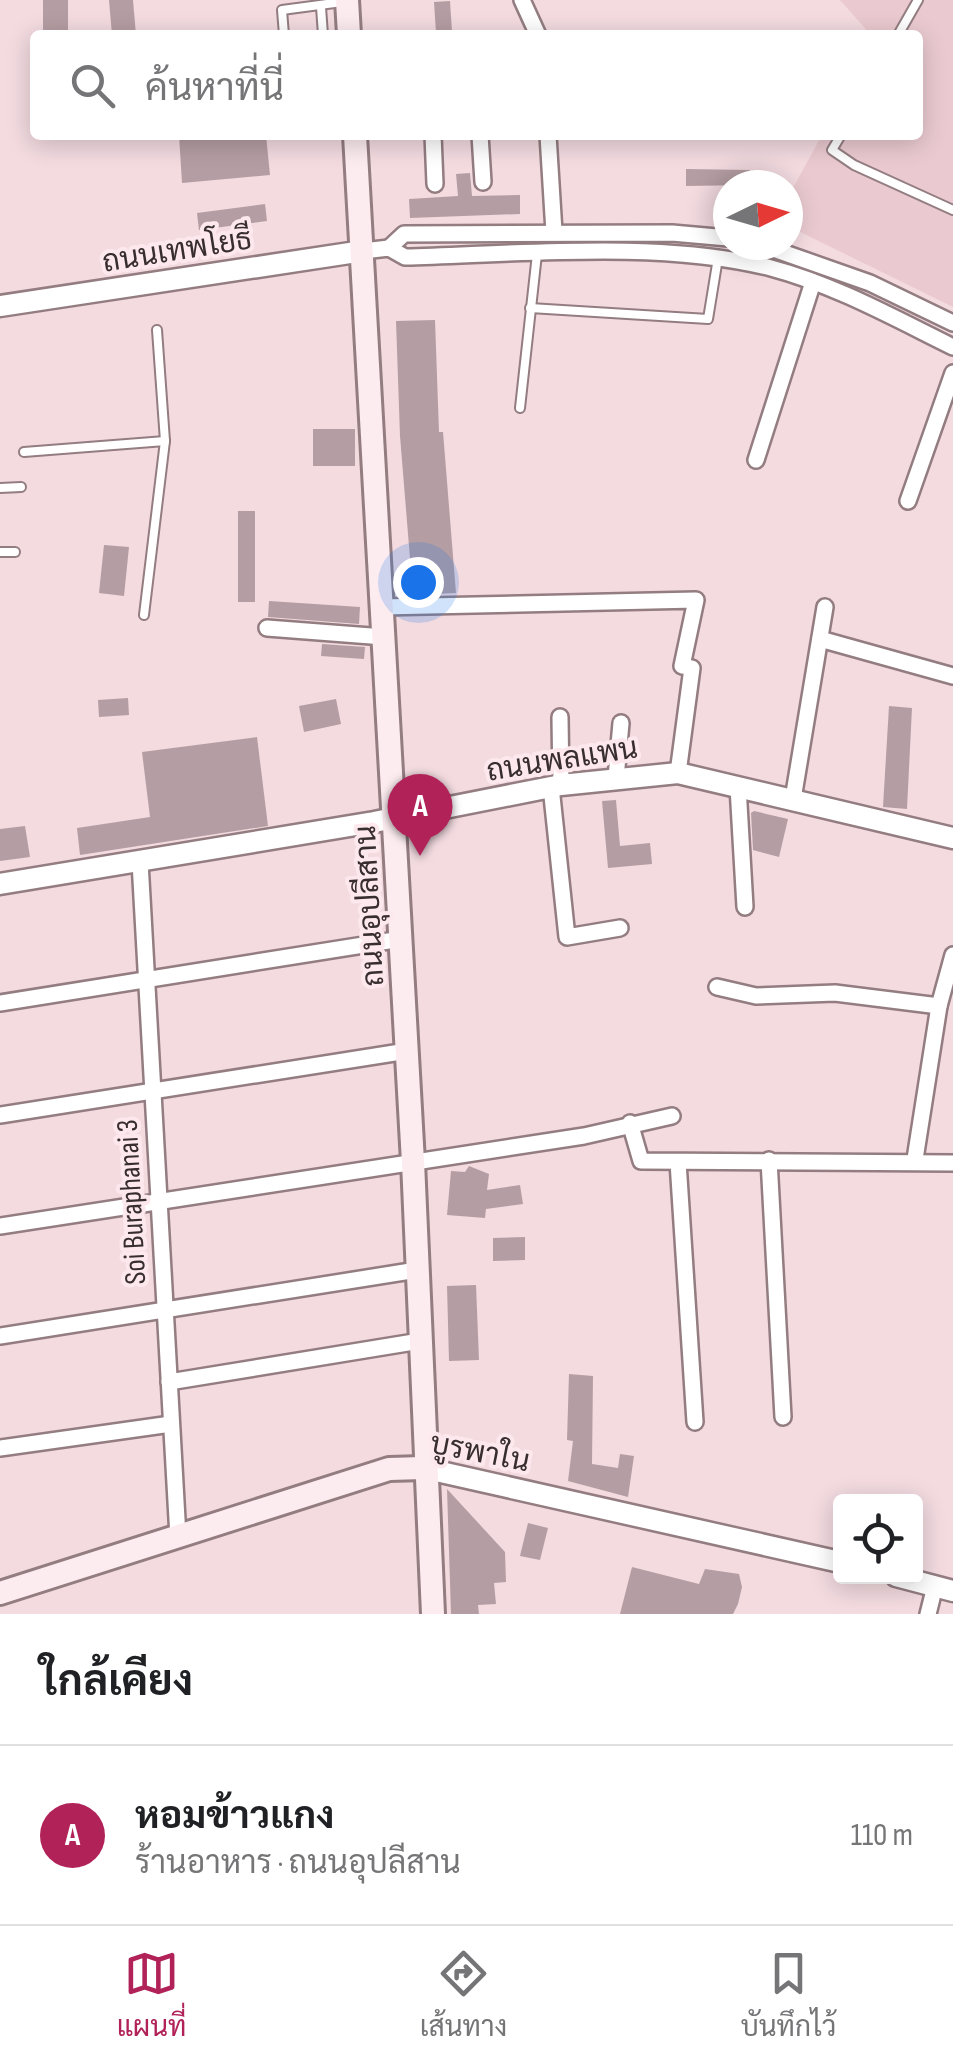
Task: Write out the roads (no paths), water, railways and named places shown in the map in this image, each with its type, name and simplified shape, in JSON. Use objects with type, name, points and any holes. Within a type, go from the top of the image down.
[{"type":"main road","points":[[347,0],[349,30]]},
{"type":"main road","name":"ถนนอุปลีสาน","points":[[355,140],[414,1162],[433,1614]]},
{"type":"main road","name":"บูรพาใน","points":[[0,1593],[390,1469],[424,1468]]},
{"type":"street","points":[[522,0],[536,30]]},
{"type":"street","points":[[433,140],[435,184]]},
{"type":"street","points":[[480,140],[483,182]]},
{"type":"street","points":[[548,140],[554,232]]},
{"type":"street","points":[[363,251],[389,248],[404,234],[554,232],[713,237]]},
{"type":"street","points":[[389,248],[404,257],[536,254],[713,258]]},
{"type":"street","name":"ถนนเทพโยธี","points":[[0,306],[363,251]]},
{"type":"street","points":[[803,259],[870,283],[953,323]]},
{"type":"street","points":[[726,260],[813,282],[953,347]]},
{"type":"street","points":[[756,460],[813,282]]},
{"type":"street","points":[[908,501],[953,373]]},
{"type":"street","points":[[382,608],[696,600],[682,666],[692,668],[678,774]]},
{"type":"street","points":[[793,799],[826,606]]},
{"type":"street","points":[[267,628],[384,637]]},
{"type":"street","points":[[820,639],[953,676]]},
{"type":"street","points":[[560,717],[556,786],[567,937],[620,928]]},
{"type":"street","points":[[616,778],[622,723]]},
{"type":"street","name":"ถนนพลแพน","points":[[0,884],[394,819],[556,786],[678,774],[953,838]]},
{"type":"street","points":[[738,788],[744,906]]},
{"type":"street","name":"Soi Buraphanai 3","points":[[140,862],[178,1538]]},
{"type":"street","points":[[0,1003],[401,939]]},
{"type":"street","points":[[915,1160],[938,1006],[953,954]]},
{"type":"street","points":[[716,987],[756,996],[836,992],[938,1006]]},
{"type":"street","points":[[0,1115],[408,1051]]},
{"type":"street","points":[[0,1226],[584,1136],[672,1116]]},
{"type":"street","points":[[630,1123],[641,1161],[953,1163]]},
{"type":"street","points":[[769,1160],[783,1416]]},
{"type":"street","points":[[678,1162],[695,1422]]},
{"type":"street","points":[[0,1336],[417,1270]]},
{"type":"street","points":[[168,1382],[420,1341]]},
{"type":"street","points":[[0,1448],[171,1424]]},
{"type":"street","name":"บูรพาใน","points":[[424,1468],[833,1560]]},
{"type":"street","points":[[928,1614],[944,1589]]},
{"type":"lane","points":[[274,0],[282,10],[284,30]]},
{"type":"lane","points":[[282,10],[347,0]]},
{"type":"lane","points":[[901,30],[918,0]]},
{"type":"lane","points":[[321,7],[323,30]]},
{"type":"lane","points":[[838,140],[832,150],[854,165],[953,210]]},
{"type":"lane","points":[[520,408],[536,254]]},
{"type":"lane","points":[[530,308],[708,319],[718,260]]},
{"type":"lane","points":[[144,616],[165,440],[157,330]]},
{"type":"lane","points":[[24,452],[165,440]]},
{"type":"lane","points":[[0,488],[21,487]]},
{"type":"lane","points":[[0,552],[15,552]]},
{"type":"place","name":"หอมข้าวแกง","points":[[420,856]]}]
